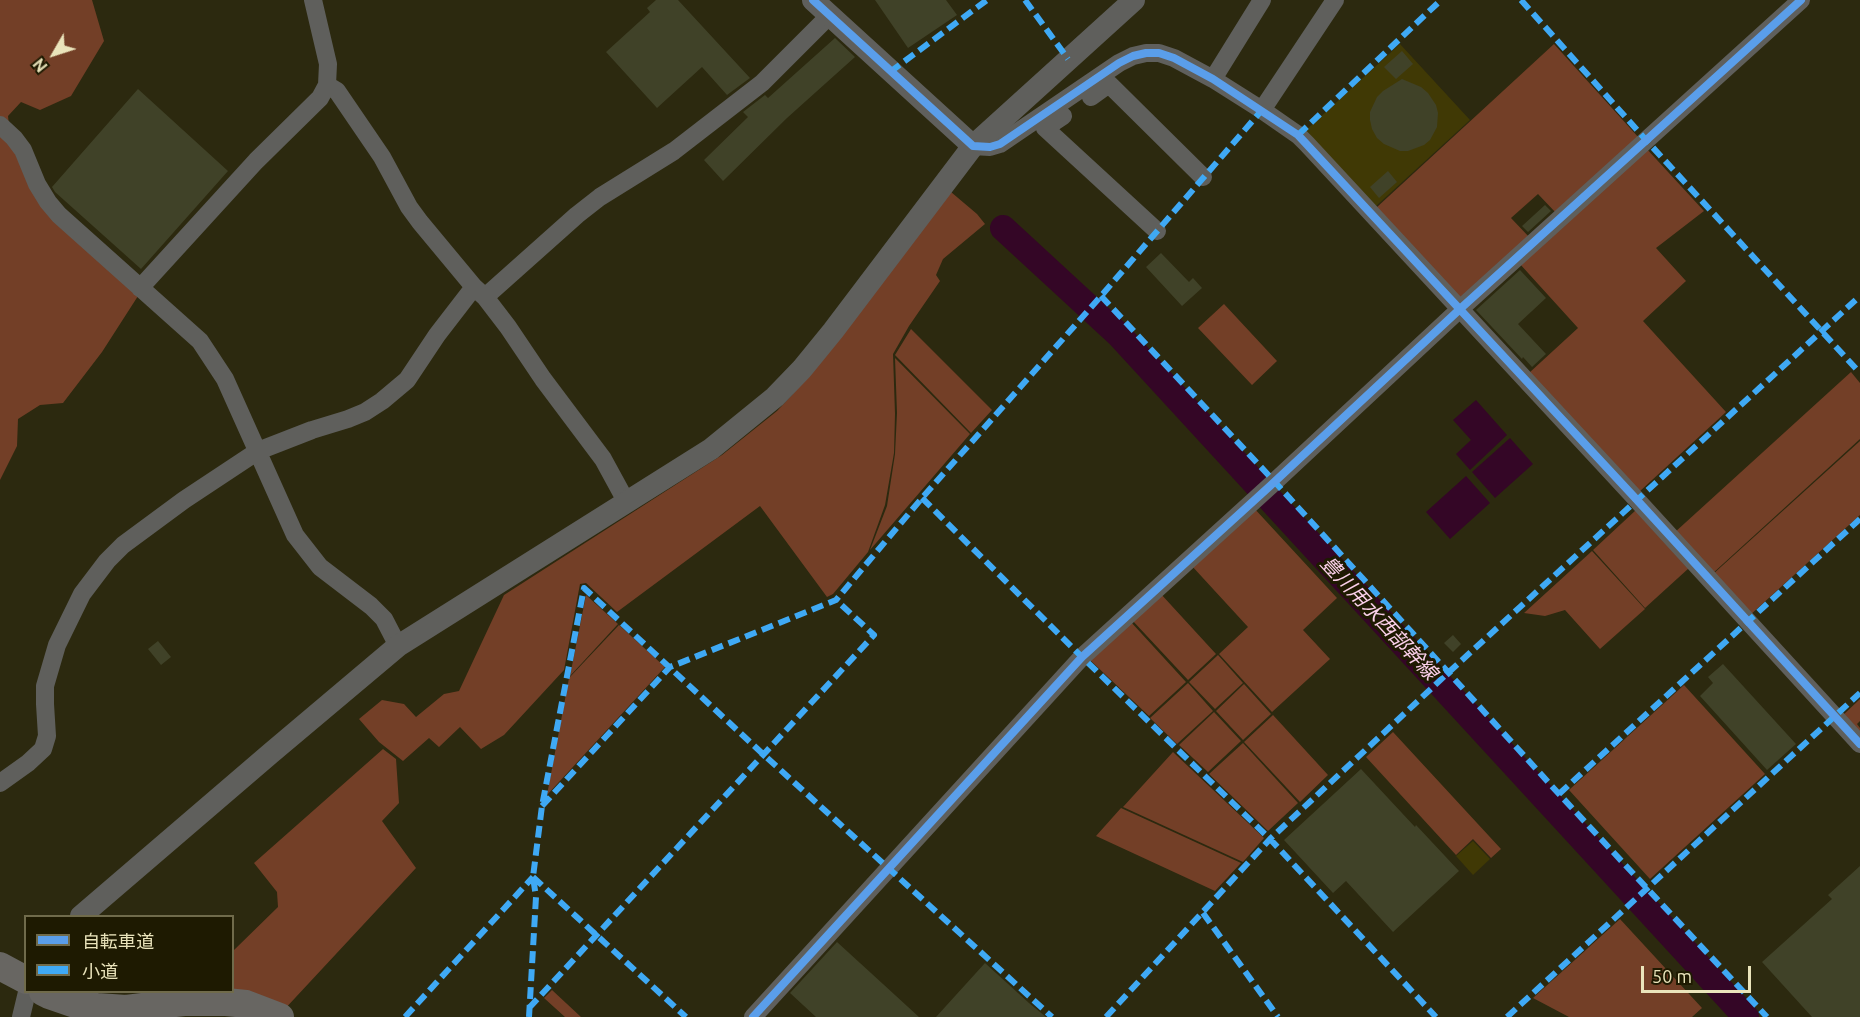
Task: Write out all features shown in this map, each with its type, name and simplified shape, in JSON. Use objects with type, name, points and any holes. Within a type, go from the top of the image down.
[{"type":"main road","points":[[0,966],[24,979]]},
{"type":"main road","points":[[45,993],[78,1005],[126,1009],[184,1002],[246,1004],[280,1017]]},
{"type":"street","points":[[140,288],[256,161],[320,98],[327,86],[328,64],[313,0]]},
{"type":"street","points":[[813,0],[973,146],[990,147],[1000,144],[1107,71],[1133,56],[1159,53],[1174,58],[1262,110],[1302,139],[1860,744]]},
{"type":"street","points":[[82,915],[398,646],[711,449],[775,397],[834,331],[973,146],[1134,0]]},
{"type":"street","points":[[1213,79],[1262,0]]},
{"type":"street","points":[[1262,110],[1335,0]]},
{"type":"street","points":[[753,1017],[1082,657],[1460,309],[1801,0]]},
{"type":"street","points":[[0,783],[43,749],[47,736],[45,686],[57,645],[70,616],[93,578],[106,561],[123,545],[184,500],[258,451],[312,429],[348,420],[382,401],[407,380],[437,334],[479,292],[600,197],[674,151],[762,82],[830,16]]},
{"type":"street","points":[[1157,231],[1045,128],[1109,84],[1203,177]]},
{"type":"street","points":[[327,86],[337,91],[382,157],[409,207],[420,222],[508,327],[543,379],[603,459],[627,503]]},
{"type":"street","points":[[1,126],[23,150],[37,184],[59,214],[200,341],[225,379],[295,535],[328,575],[371,606],[384,619],[398,646]]},
{"type":"street","points":[[21,1017],[27,993]]},
{"type":"shaded area","points":[[0,0],[92,0],[104,41],[71,96],[40,110],[21,102],[8,116],[11,144],[23,171],[138,296],[102,352],[63,403],[40,405],[18,419],[17,446],[0,480]]},
{"type":"shaded area","points":[[1400,44],[1470,120],[1375,207],[1305,131]]},
{"type":"shaded area","points":[[1554,44],[1639,138],[1557,214],[1538,194],[1511,218],[1530,238],[1462,300],[1376,208]]},
{"type":"shaded area","points":[[1645,147],[1704,211],[1656,248],[1686,281],[1643,321],[1726,412],[1639,492],[1529,373],[1578,328],[1519,263]]},
{"type":"shaded area","points":[[951,192],[985,224],[943,259],[936,275],[940,281],[893,354],[894,453],[885,505],[868,552],[833,594],[827,597],[760,506],[617,612],[586,583],[580,584],[564,670],[504,735],[481,749],[460,727],[439,747],[429,738],[403,761],[379,742],[359,719],[382,700],[404,704],[416,717],[444,694],[459,691],[504,595],[722,455],[777,411]]},
{"type":"shaded area","points":[[1224,304],[1277,361],[1252,385],[1198,328]]},
{"type":"shaded area","points":[[911,329],[992,410],[971,433],[895,355]]},
{"type":"shaded area","points":[[895,358],[970,434],[870,550],[887,506],[895,454],[897,413]]},
{"type":"shaded area","points":[[1851,372],[1860,383],[1860,439],[1712,574],[1674,533]]},
{"type":"shaded area","points":[[1476,400],[1507,435],[1470,470],[1456,454],[1471,440],[1453,420]]},
{"type":"shaded area","points":[[1510,438],[1533,464],[1495,498],[1472,472]]},
{"type":"shaded area","points":[[1860,441],[1860,515],[1749,616],[1712,575]]},
{"type":"shaded area","points":[[1466,476],[1490,503],[1450,539],[1426,512]]},
{"type":"shaded area","points":[[1253,507],[1337,598],[1303,630],[1330,659],[1272,712],[1219,654],[1248,627],[1191,565]]},
{"type":"shaded area","points":[[1636,510],[1689,568],[1645,608],[1593,550]]},
{"type":"shaded area","points":[[1592,551],[1645,609],[1600,649],[1565,610],[1545,616],[1524,613]]},
{"type":"shaded area","points":[[1160,593],[1216,654],[1188,680],[1132,620]]},
{"type":"shaded area","points":[[586,595],[618,624],[570,676]]},
{"type":"shaded area","points":[[1130,621],[1186,682],[1149,716],[1089,659]]},
{"type":"shaded area","points":[[619,625],[665,667],[547,795],[569,678]]},
{"type":"shaded area","points":[[1218,655],[1243,683],[1215,709],[1189,682]]},
{"type":"shaded area","points":[[1188,683],[1213,711],[1177,744],[1150,718]]},
{"type":"shaded area","points":[[1244,684],[1271,714],[1243,740],[1216,711]]},
{"type":"shaded area","points":[[1684,685],[1765,774],[1650,879],[1569,790]]},
{"type":"shaded area","points":[[1860,699],[1860,721],[1857,724],[1860,728],[1860,736],[1842,716]]},
{"type":"shaded area","points":[[1214,712],[1241,741],[1208,772],[1179,745]]},
{"type":"shaded area","points":[[1273,715],[1328,775],[1300,802],[1244,742]]},
{"type":"shaded area","points":[[1393,732],[1501,849],[1491,858],[1473,839],[1456,855],[1366,757]]},
{"type":"shaded area","points":[[1243,743],[1298,803],[1268,831],[1209,774]]},
{"type":"shaded area","points":[[383,749],[396,759],[399,803],[382,821],[416,868],[282,1012],[234,993],[234,950],[278,907],[277,892],[254,863]]},
{"type":"shaded area","points":[[1173,752],[1264,838],[1243,862],[1123,807]]},
{"type":"shaded area","points":[[1121,808],[1241,863],[1215,891],[1096,836]]},
{"type":"shaded area","points":[[1473,841],[1490,859],[1473,875],[1456,856]]},
{"type":"shaded area","points":[[1620,919],[1702,1008],[1692,1017],[1569,1017],[1533,998]]},
{"type":"shaded area","points":[[552,990],[581,1017],[565,1017],[544,998]]},
{"type":"building","points":[[656,0],[678,0],[750,78],[727,95],[702,67],[657,108],[606,52],[650,12],[647,8]]},
{"type":"building","points":[[875,0],[946,0],[957,15],[908,48]]},
{"type":"building","points":[[835,38],[855,57],[787,118],[723,181],[704,160],[748,117],[743,112],[765,95],[768,98]]},
{"type":"building","points":[[1402,51],[1413,64],[1396,79],[1384,67]]},
{"type":"building","points":[[1402,79],[1421,87],[1428,93],[1438,113],[1437,127],[1430,140],[1408,151],[1400,151],[1384,144],[1377,138],[1370,120],[1370,112],[1377,97]]},
{"type":"building","points":[[138,89],[228,171],[141,269],[52,187]]},
{"type":"building","points":[[1388,171],[1397,182],[1379,198],[1370,187]]},
{"type":"building","points":[[1545,205],[1551,211],[1528,232],[1522,226]]},
{"type":"building","points":[[1161,253],[1189,282],[1193,278],[1202,288],[1182,306],[1146,267]]},
{"type":"building","points":[[1520,270],[1546,298],[1518,324],[1546,354],[1532,367],[1476,310]]},
{"type":"building","points":[[1453,635],[1461,644],[1453,652],[1444,643]]},
{"type":"building","points":[[158,641],[171,657],[161,665],[148,649]]},
{"type":"building","points":[[1723,664],[1796,744],[1767,770],[1700,696],[1713,683],[1708,677]]},
{"type":"building","points":[[1361,769],[1459,871],[1393,932],[1346,881],[1333,893],[1284,840]]},
{"type":"building","points":[[1860,866],[1860,1017],[1812,1017],[1762,962],[1832,899],[1828,895]]},
{"type":"building","points":[[837,942],[919,1017],[816,1017],[790,993]]},
{"type":"building","points":[[985,963],[1029,1003],[1046,1017],[936,1017]]},
{"type":"waterway","name":"豊川用水西部幹線","points":[[1003,228],[1119,335],[1746,1017]]},
{"type":"marked path","points":[[890,72],[987,0]]},
{"type":"marked path","points":[[1025,0],[1068,59]]},
{"type":"marked path","points":[[1298,135],[1441,0]]},
{"type":"marked path","points":[[1521,0],[1860,373]]},
{"type":"marked path","points":[[542,806],[670,667],[836,600],[922,498],[1262,110]]},
{"type":"marked path","points":[[1101,296],[1767,1017]]},
{"type":"marked path","points":[[1106,1017],[1270,839],[1860,296]]},
{"type":"marked path","points":[[922,498],[1270,839],[1436,1017]]},
{"type":"marked path","points":[[1559,794],[1860,519]]},
{"type":"marked path","points":[[529,1017],[536,897],[533,877],[542,806],[584,588],[1052,1017]]},
{"type":"marked path","points":[[529,1008],[874,635],[836,600]]},
{"type":"marked path","points":[[1507,1017],[1860,693]]},
{"type":"marked path","points":[[533,877],[686,1017]]},
{"type":"marked path","points":[[405,1017],[533,877]]},
{"type":"marked path","points":[[1203,913],[1278,1017]]},
{"type":"cycle path","points":[[813,0],[973,146],[990,147],[1000,144],[1119,63],[1146,53],[1159,53],[1174,58],[1213,79],[1298,135],[1860,744]]},
{"type":"cycle path","points":[[753,1017],[1082,657],[1460,309],[1801,0]]}]
